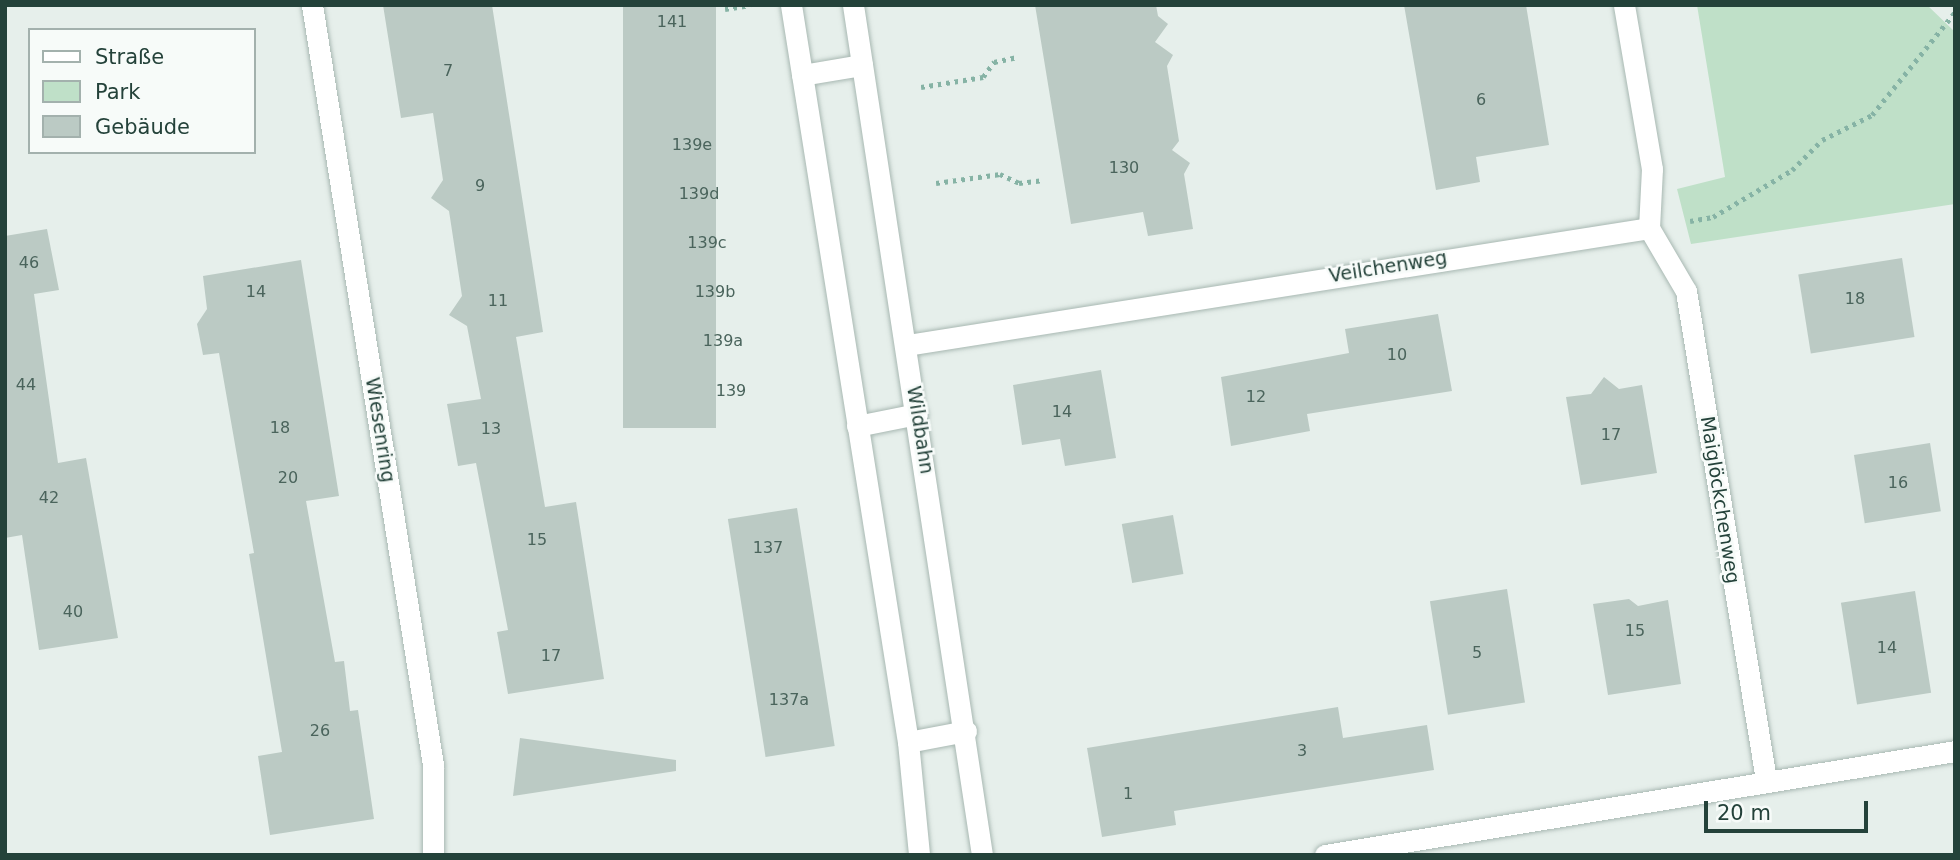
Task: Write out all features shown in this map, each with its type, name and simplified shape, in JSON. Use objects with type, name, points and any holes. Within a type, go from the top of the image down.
[{"type":"street","name":"Wiesenring","points":[[312,5],[433,765],[433,855]]},
{"type":"street","points":[[790,5],[908,742],[919,855]]},
{"type":"street","name":"Wildbahn","points":[[853,5],[966,731],[982,855]]},
{"type":"street","points":[[1624,5],[1652,169],[1648,228]]},
{"type":"street","points":[[802,75],[862,65]]},
{"type":"street","name":"Veilchenweg","points":[[907,345],[1648,228]]},
{"type":"street","name":"Maiglöckchenweg","points":[[1648,228],[1686,291],[1766,781]]},
{"type":"street","points":[[857,426],[917,414]]},
{"type":"street","points":[[908,742],[966,731]]},
{"type":"street","points":[[1325,855],[1955,751]]},
{"type":"path","points":[[725,9],[751,5]]},
{"type":"path","points":[[1648,228],[1713,217],[1792,170],[1822,140],[1872,115],[1955,12]]},
{"type":"path","points":[[921,87],[983,77],[994,62],[1018,57]]},
{"type":"path","points":[[936,183],[1000,174],[1019,183],[1042,180]]},
{"type":"green space","points":[[1697,5],[1927,5],[1955,32],[1955,204],[1691,244],[1677,189],[1725,177]]},
{"type":"building","points":[[383,5],[492,5],[543,332],[516,337],[545,507],[576,502],[604,679],[508,694],[497,632],[508,630],[476,463],[458,466],[447,404],[481,399],[467,326],[449,315],[462,296],[449,211],[431,198],[443,180],[433,113],[401,118]]},
{"type":"building","points":[[623,5],[716,5],[716,428],[623,428]]},
{"type":"building","points":[[1035,5],[1156,5],[1158,16],[1168,24],[1155,42],[1173,55],[1167,66],[1179,141],[1172,150],[1190,163],[1184,174],[1193,229],[1148,236],[1143,212],[1071,224]]},
{"type":"building","points":[[1404,5],[1526,5],[1549,145],[1476,157],[1480,182],[1436,190]]},
{"type":"building","points":[[47,229],[59,290],[34,294],[58,463],[86,458],[118,638],[39,650],[22,535],[5,538],[5,236]]},
{"type":"building","points":[[1902,258],[1915,337],[1811,353],[1798,274]]},
{"type":"building","points":[[301,260],[339,496],[306,501],[335,662],[344,661],[350,711],[358,710],[374,819],[270,835],[258,756],[282,752],[249,554],[254,553],[219,353],[203,355],[197,324],[207,309],[203,276]]},
{"type":"building","points":[[1438,314],[1452,391],[1307,414],[1310,431],[1231,446],[1221,377],[1349,353],[1345,329]]},
{"type":"building","points":[[1101,370],[1116,458],[1065,466],[1060,439],[1022,445],[1013,385]]},
{"type":"building","points":[[1604,377],[1619,389],[1642,385],[1657,473],[1581,485],[1566,397],[1591,394]]},
{"type":"building","points":[[1930,443],[1941,511],[1865,523],[1854,455]]},
{"type":"building","points":[[797,508],[835,746],[766,757],[728,519]]},
{"type":"building","points":[[1173,515],[1183,574],[1132,583],[1122,524]]},
{"type":"building","points":[[1507,589],[1525,703],[1448,715],[1430,601]]},
{"type":"building","points":[[1915,591],[1931,693],[1857,704],[1841,603]]},
{"type":"building","points":[[1629,599],[1638,606],[1668,600],[1681,684],[1608,695],[1593,604]]},
{"type":"building","points":[[1338,707],[1343,738],[1427,725],[1434,770],[1174,811],[1176,825],[1102,837],[1087,748]]},
{"type":"building","points":[[520,738],[676,760],[676,771],[513,796]]}]
